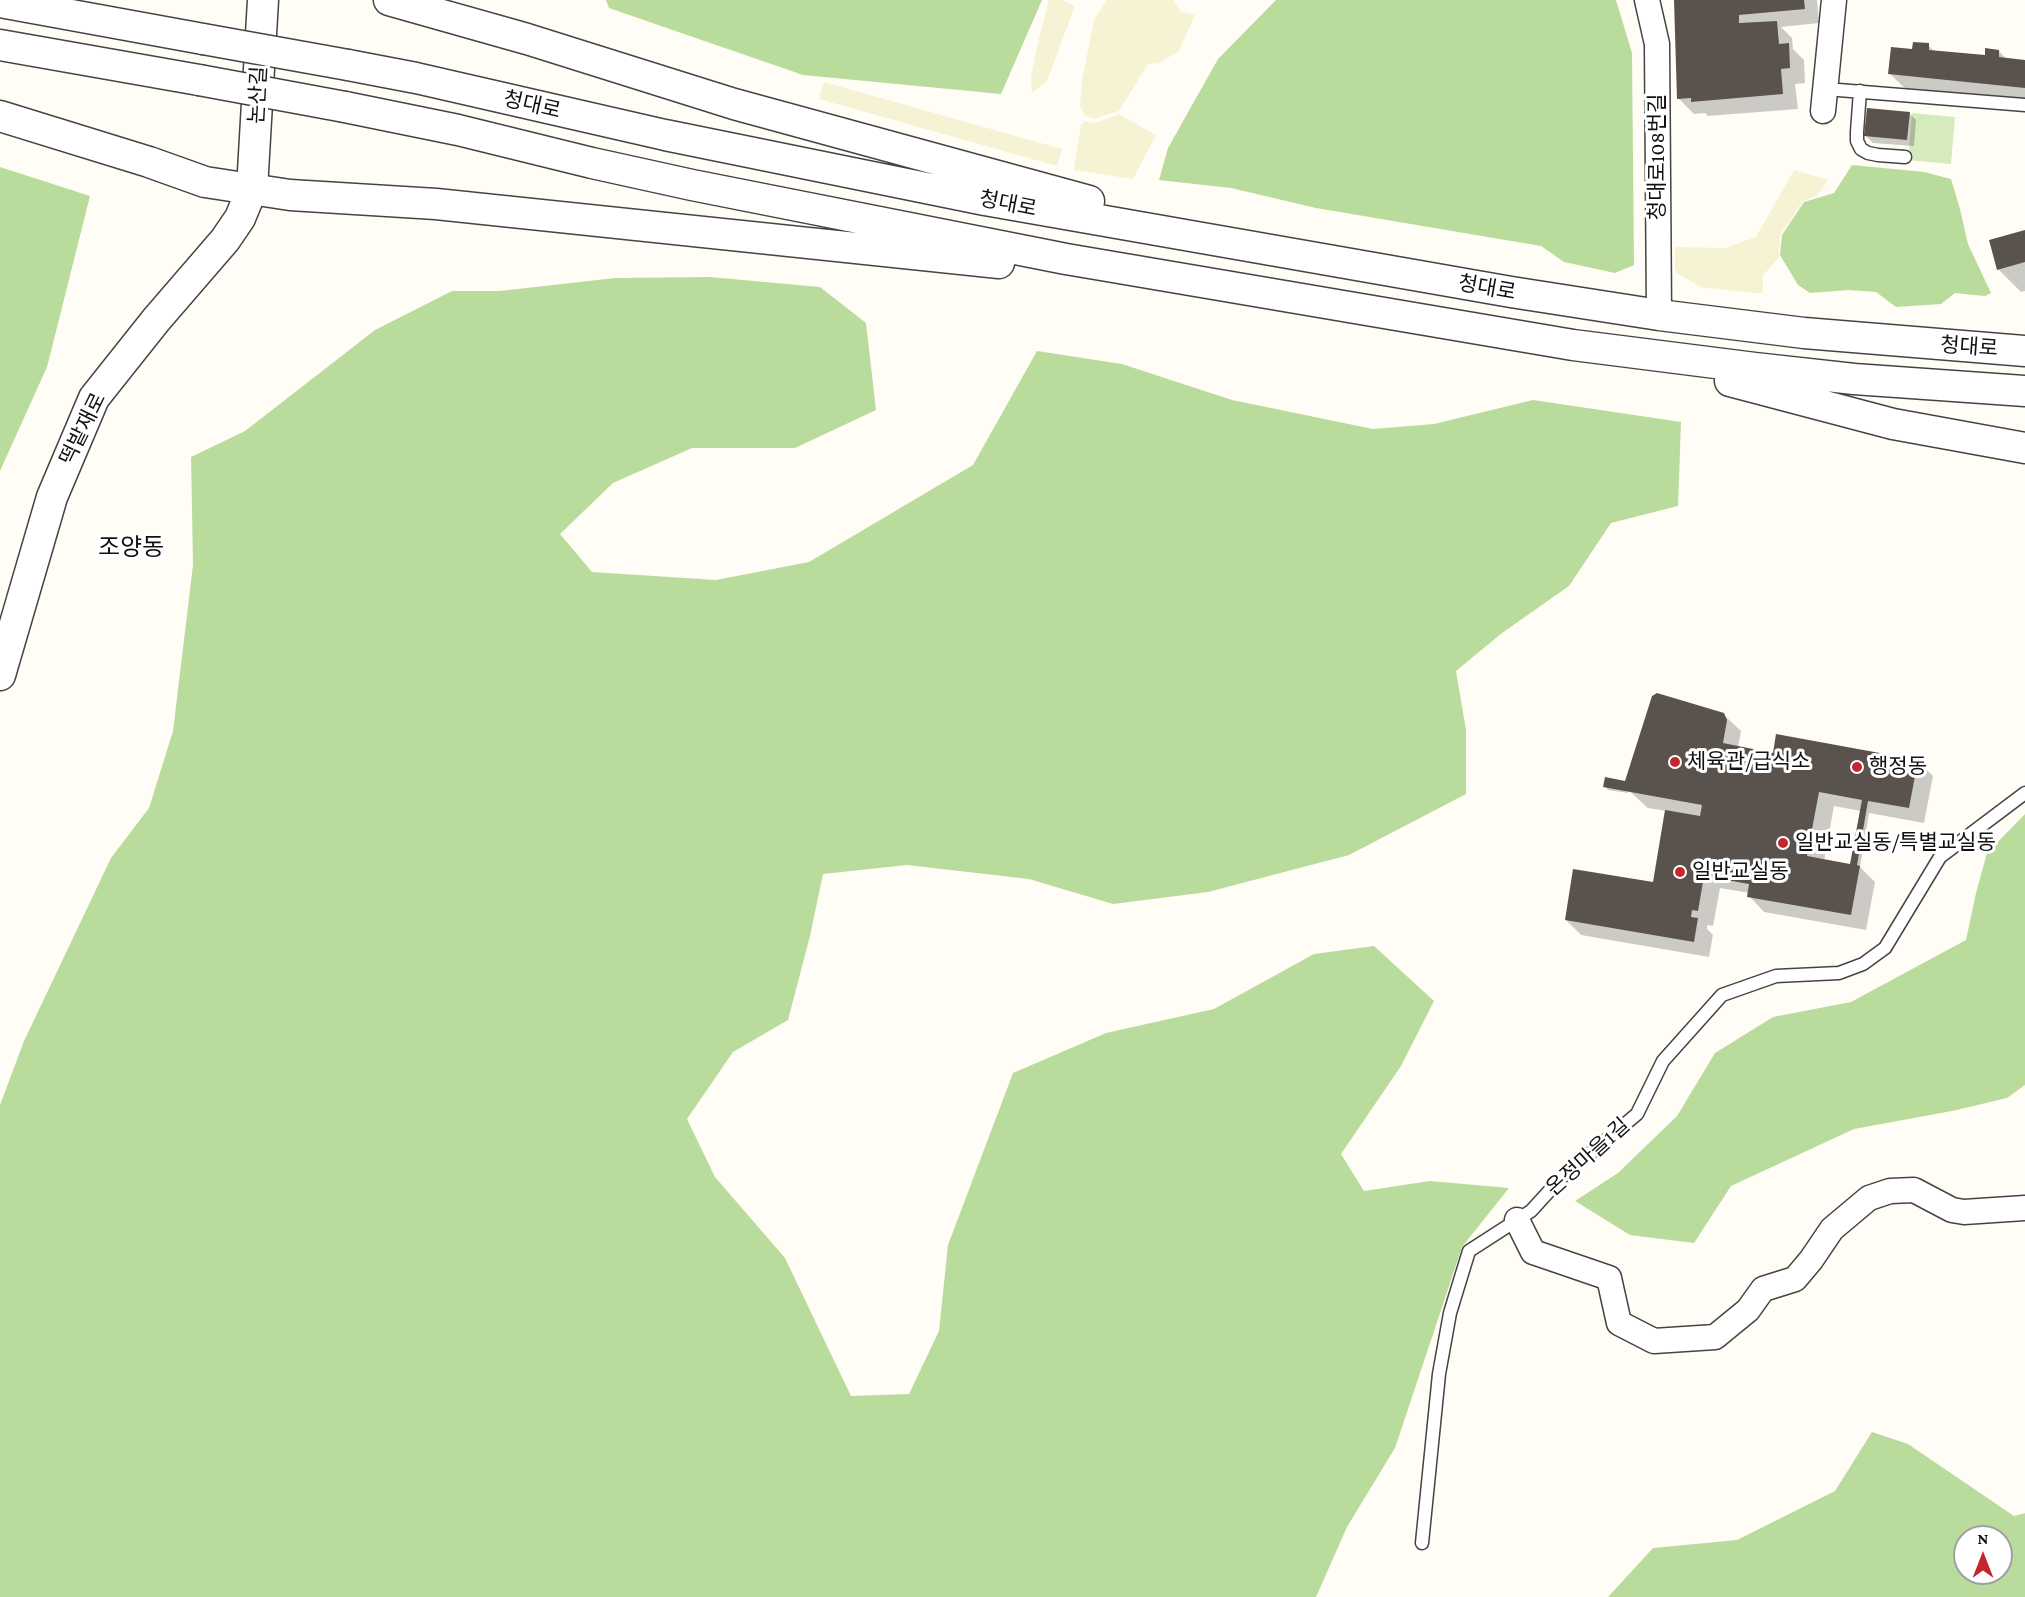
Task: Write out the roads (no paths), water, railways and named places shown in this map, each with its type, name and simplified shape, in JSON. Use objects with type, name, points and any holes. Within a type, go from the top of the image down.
[{"type":"street","name":"논산길","points":[[252,189],[263,0]]},
{"type":"street","points":[[389,0],[527,39],[734,104],[1251,246]]},
{"type":"street","name":"청대로108번길","points":[[1647,0],[1657,44],[1659,315]]},
{"type":"street","points":[[1825,100],[1834,0]]},
{"type":"street","name":"청대로","points":[[0,2],[348,65],[856,175],[1109,223],[1659,315],[1827,335],[2025,351]]},
{"type":"street","name":"청대로","points":[[0,45],[345,107],[458,130],[703,187],[1066,259],[1623,352],[1843,378],[2025,391]]},
{"type":"street","points":[[0,116],[149,162],[205,183],[290,195],[436,204],[1236,287]]},
{"type":"street","name":"떡밭재로","points":[[0,675],[52,497],[94,398],[156,320],[225,240],[240,218],[252,189]]},
{"type":"street","points":[[1623,352],[1893,424],[2025,448]]},
{"type":"street","points":[[1517,1220],[1533,1252],[1610,1278],[1619,1323],[1654,1341],[1715,1337],[1748,1310],[1763,1289],[1795,1278],[1811,1260],[1832,1229],[1869,1198],[1890,1191],[1914,1190],[1952,1210],[1964,1212],[2025,1208]]},
{"type":"lane","points":[[1825,100],[1860,91],[2025,105]]},
{"type":"lane","points":[[1860,91],[1857,141],[1861,149],[1878,155],[1905,157]]},
{"type":"lane","name":"온정마을1길","points":[[1422,1543],[1439,1374],[1450,1313],[1469,1251],[1530,1211],[1562,1177],[1637,1114],[1663,1062],[1722,994],[1776,976],[1839,973],[1863,964],[1885,948],[1940,857],[2025,793]]},
{"type":"place","name":"체육관/급식소","points":[[1675,762]]},
{"type":"place","name":"행정동","points":[[1857,767]]},
{"type":"place","name":"일반교실동/특별교실동","points":[[1783,843]]},
{"type":"place","name":"일반교실동","points":[[1680,872]]},
{"type":"district","name":"조양동","points":[[131,548]]}]
